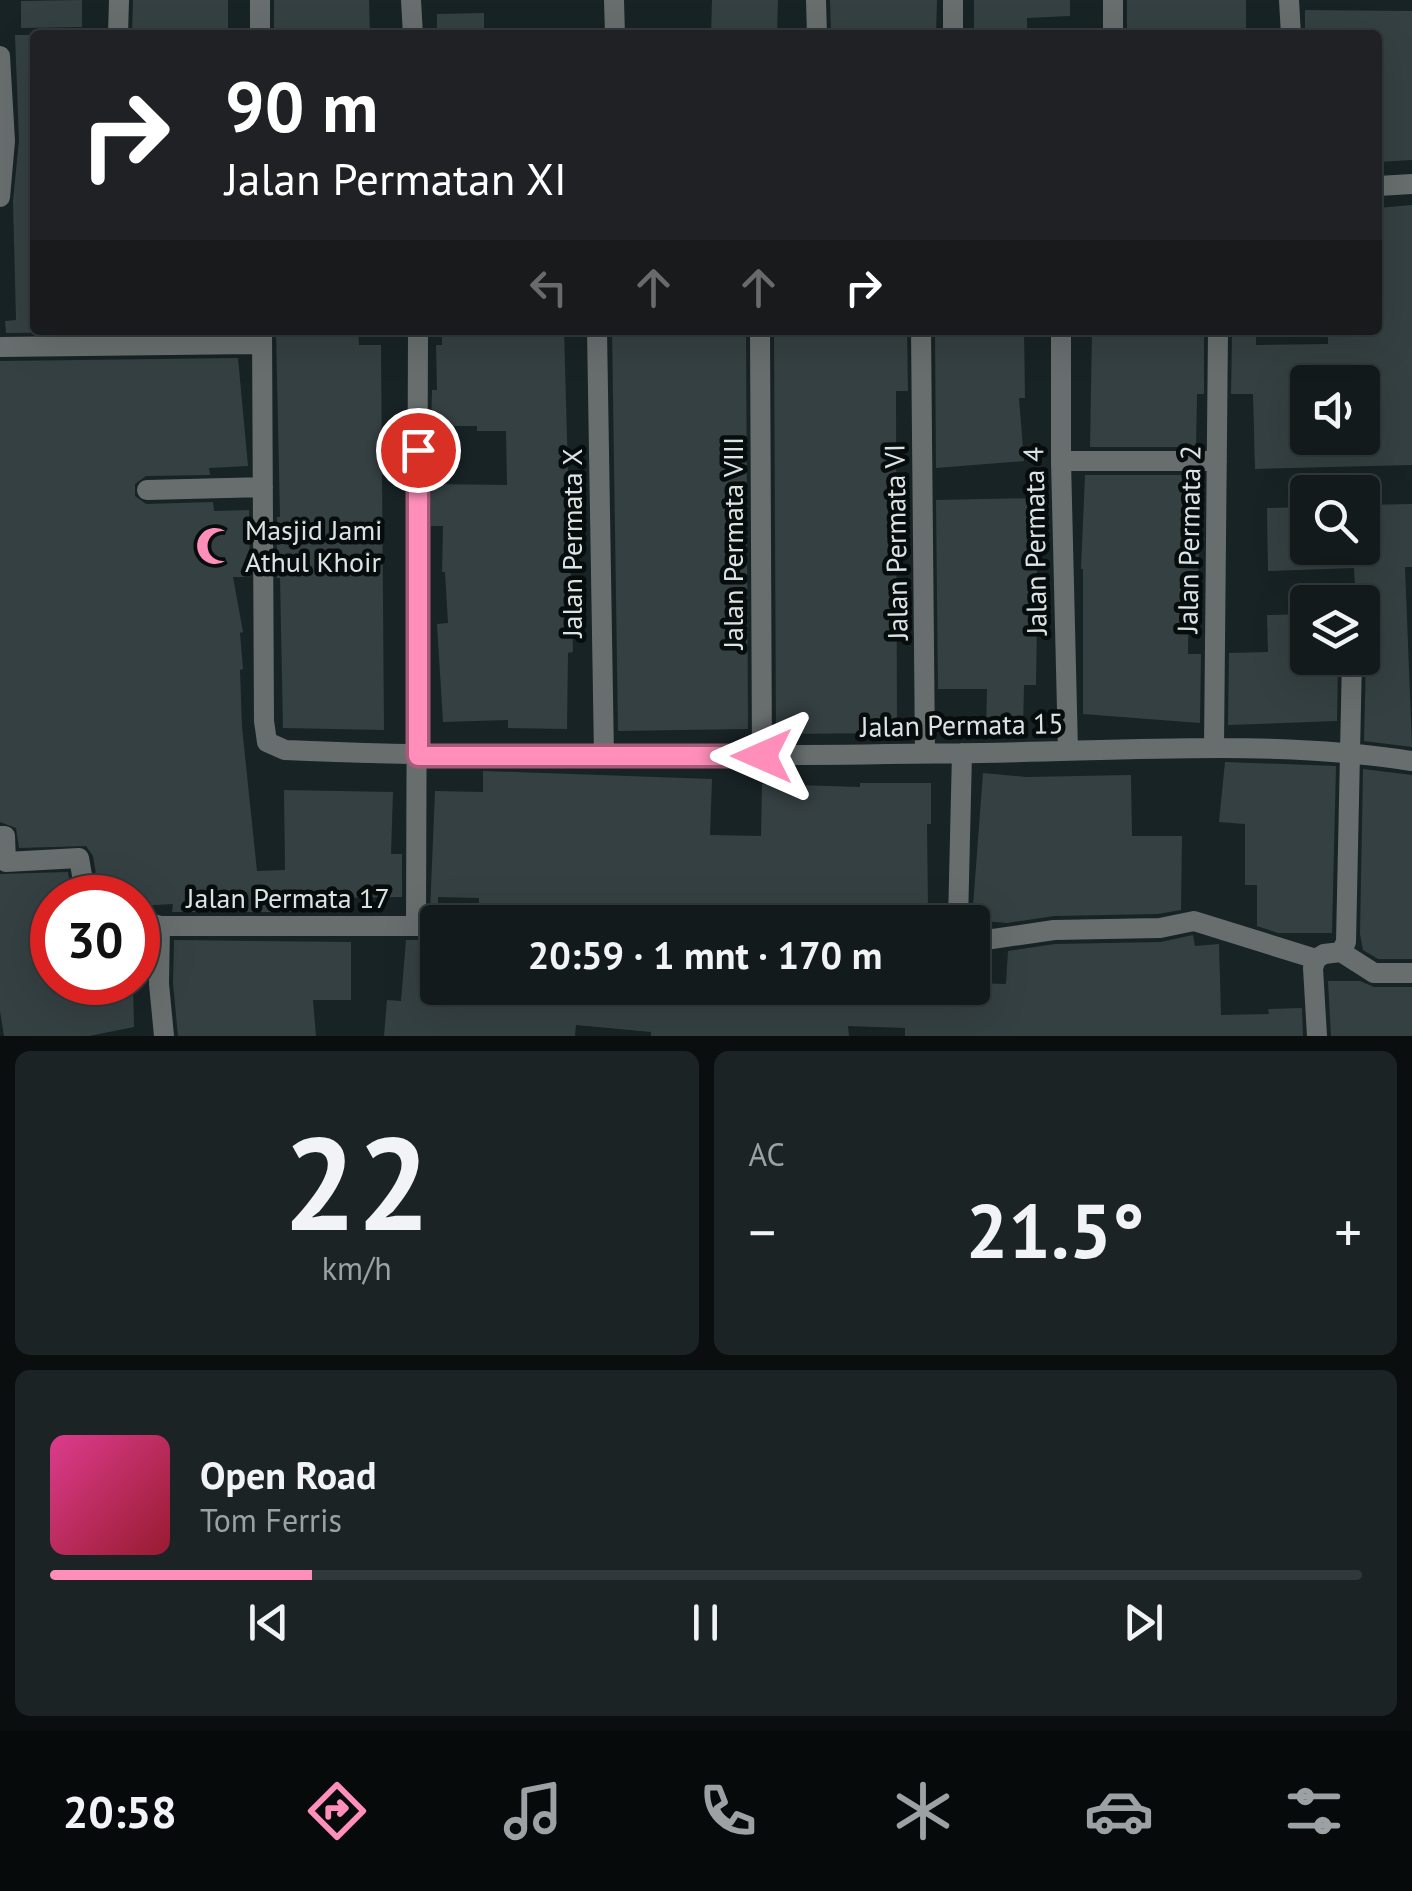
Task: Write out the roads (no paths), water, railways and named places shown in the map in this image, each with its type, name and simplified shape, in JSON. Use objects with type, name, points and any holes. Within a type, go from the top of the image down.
[{"type":"street","points":[[118,30],[119,0]]},
{"type":"street","points":[[260,0],[260,30]]},
{"type":"street","points":[[411,0],[413,30]]},
{"type":"street","points":[[614,0],[614,30]]},
{"type":"street","points":[[816,0],[816,30]]},
{"type":"street","points":[[953,0],[953,30]]},
{"type":"street","points":[[1113,0],[1114,30]]},
{"type":"street","points":[[1289,0],[1291,30]]},
{"type":"street","points":[[0,56],[4,142],[0,196]]},
{"type":"street","points":[[1382,186],[1412,184]]},
{"type":"street","points":[[416,925],[418,335]]},
{"type":"street","name":"Jalan Permata X","points":[[598,335],[604,756]]},
{"type":"street","name":"Jalan Permata VIII","points":[[760,335],[762,756]]},
{"type":"street","name":"Jalan Permata VI","points":[[920,335],[925,753]]},
{"type":"street","name":"Jalan Permata 4","points":[[1061,335],[1068,752]]},
{"type":"street","name":"Jalan Permata 2","points":[[1214,748],[1218,335]]},
{"type":"street","points":[[0,347],[262,337],[262,487],[146,490]]},
{"type":"street","points":[[1061,461],[1217,461]]},
{"type":"street","name":"Jalan Permata 15","points":[[262,487],[264,721],[267,742],[285,750],[418,756],[762,756],[1214,748],[1412,761]]},
{"type":"street","points":[[1341,952],[1346,942],[1352,675]]},
{"type":"street","points":[[958,905],[962,753]]},
{"type":"street","points":[[0,836],[4,836],[6,862],[79,858],[82,875]]},
{"type":"street","points":[[990,939],[1054,930],[1160,928],[1194,921],[1316,958],[1341,952],[1374,974],[1412,973]]},
{"type":"street","name":"Jalan Permata 17","points":[[160,926],[420,925]]},
{"type":"street","points":[[1316,958],[1313,968],[1317,1036]]},
{"type":"street","points":[[160,1001],[164,1036]]},
{"type":"place","name":"Masjid Jami Athul Khoir","points":[[215,546]]}]
